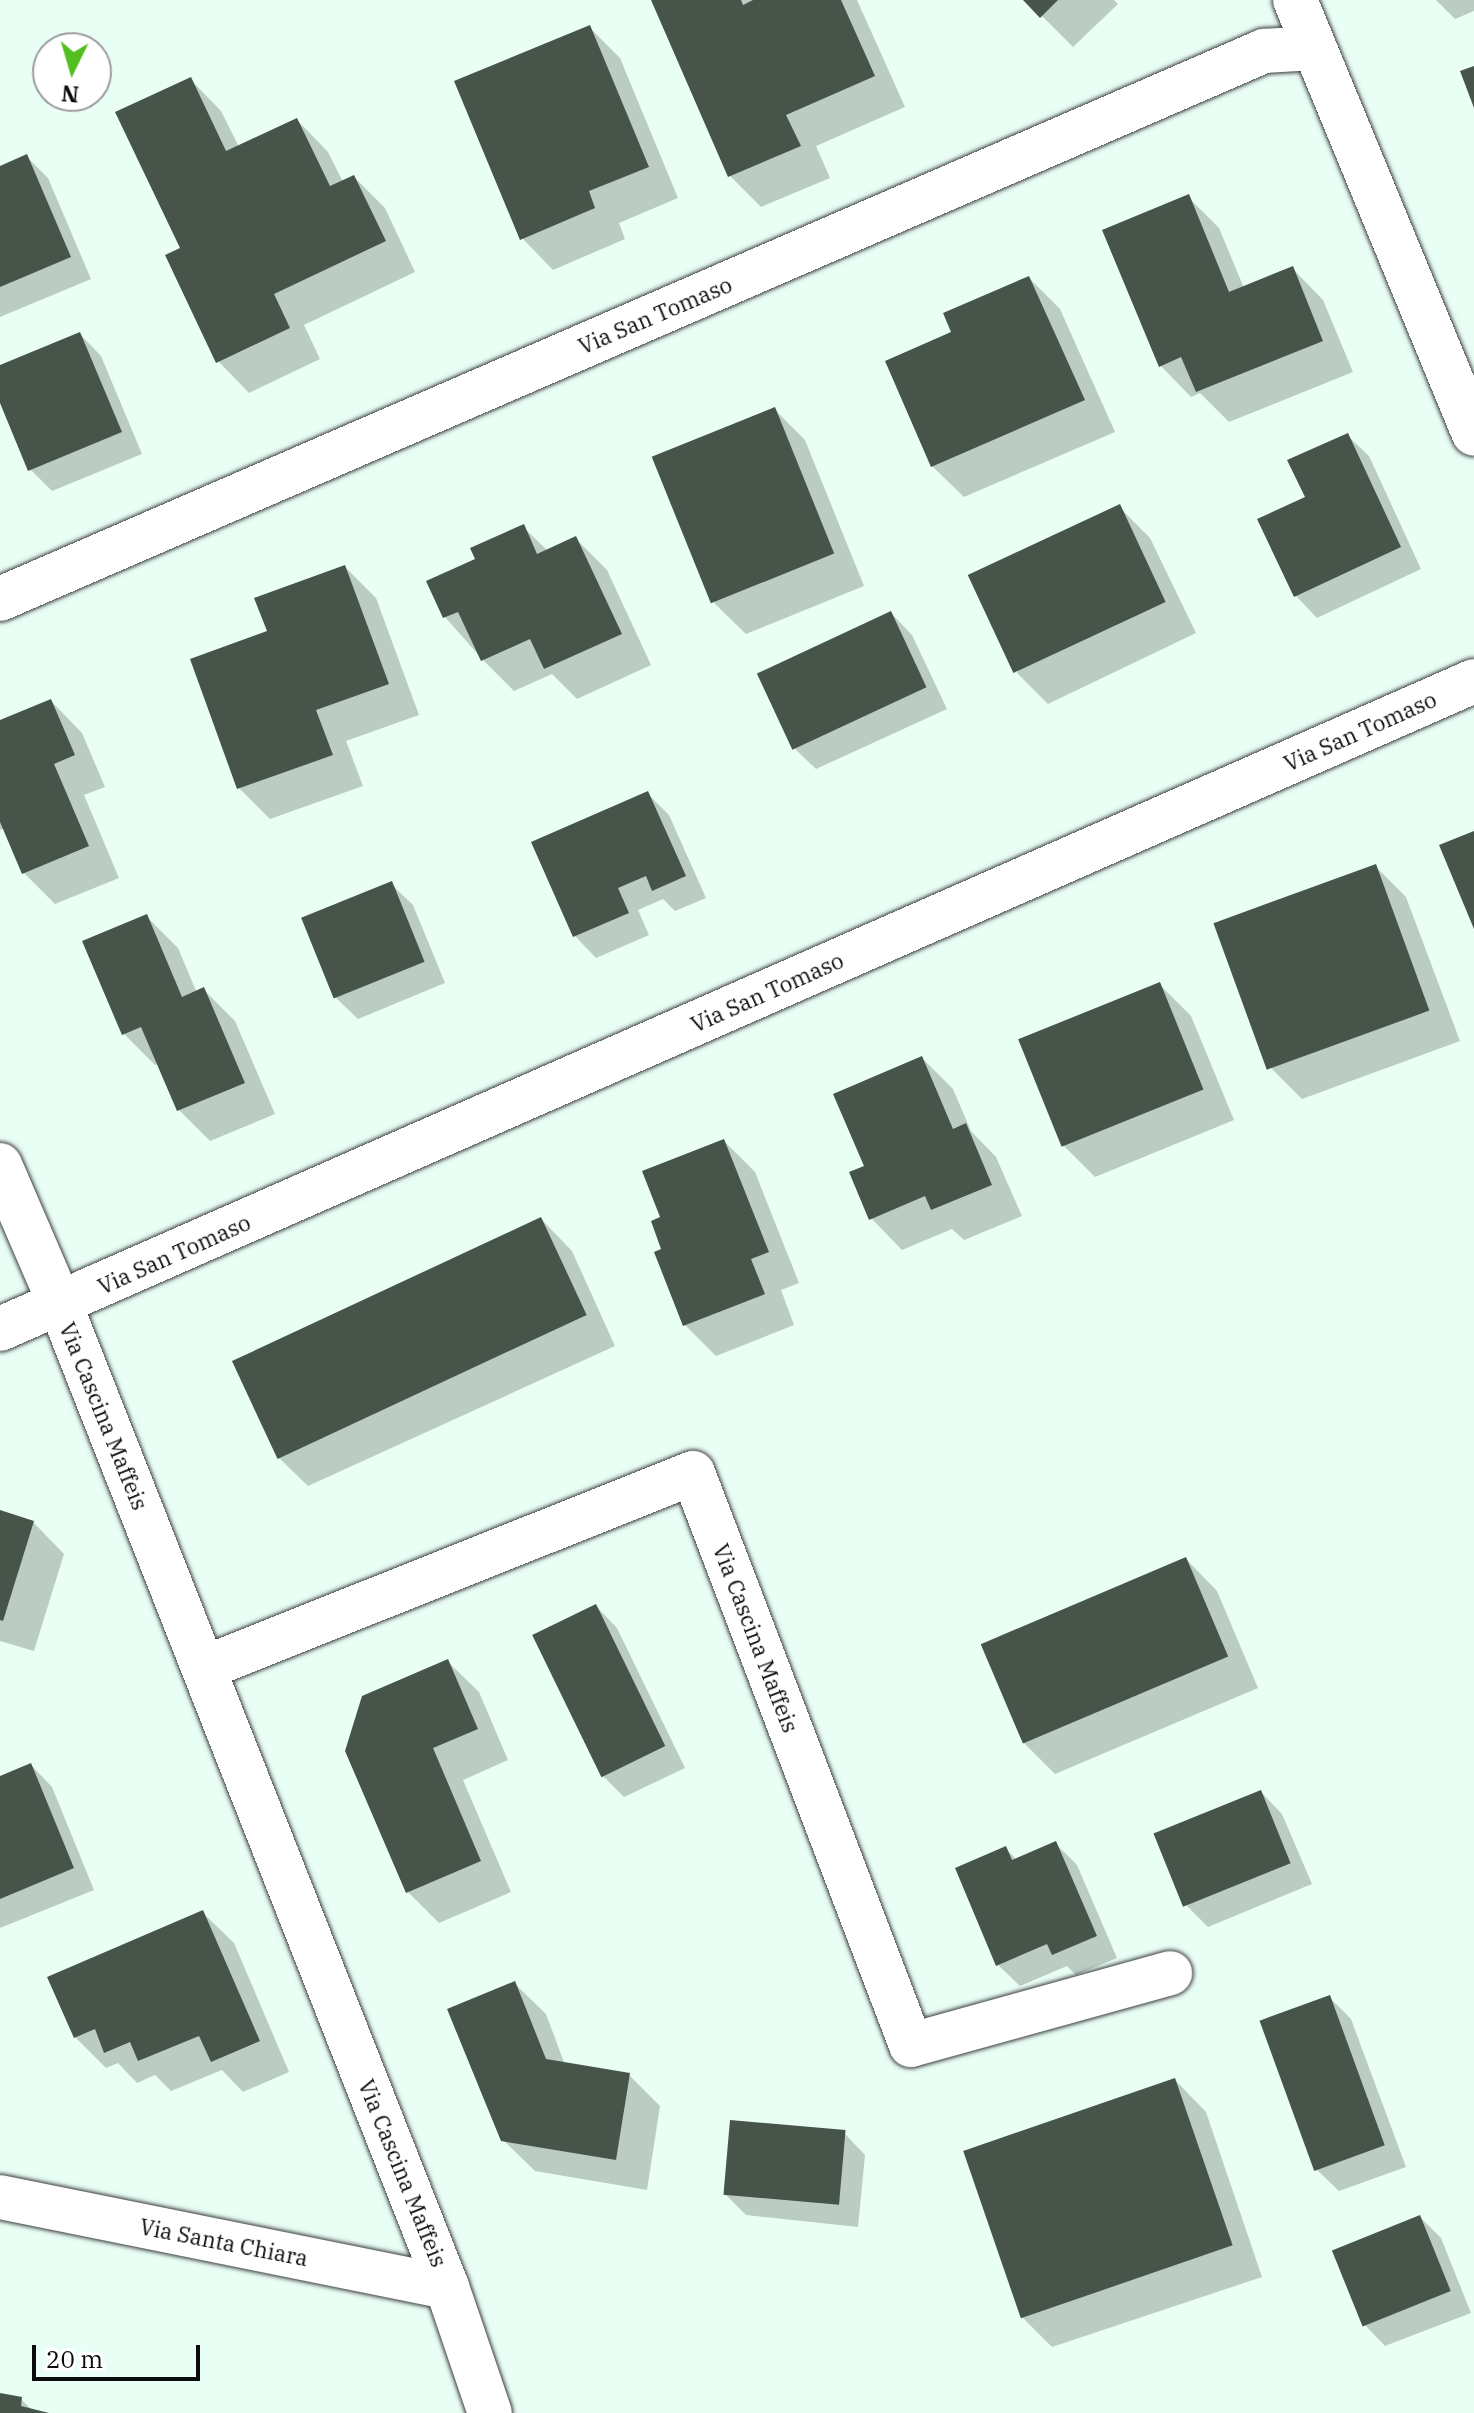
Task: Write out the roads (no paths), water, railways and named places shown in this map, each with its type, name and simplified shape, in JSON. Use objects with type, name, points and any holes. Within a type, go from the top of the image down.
[{"type":"street","points":[[1295,0],[1474,434]]},
{"type":"street","name":"Via San Tomaso","points":[[0,599],[1264,51],[1314,48]]},
{"type":"street","name":"Via San Tomaso","points":[[0,1329],[1474,681]]},
{"type":"street","name":"Via Cascina Maffeis","points":[[0,1165],[60,1304],[204,1668],[447,2287],[490,2413]]},
{"type":"street","name":"Via Cascina Maffeis","points":[[204,1668],[693,1473],[911,2045],[1170,1973]]},
{"type":"street","name":"Via Santa Chiara","points":[[0,2197],[447,2287]]}]
